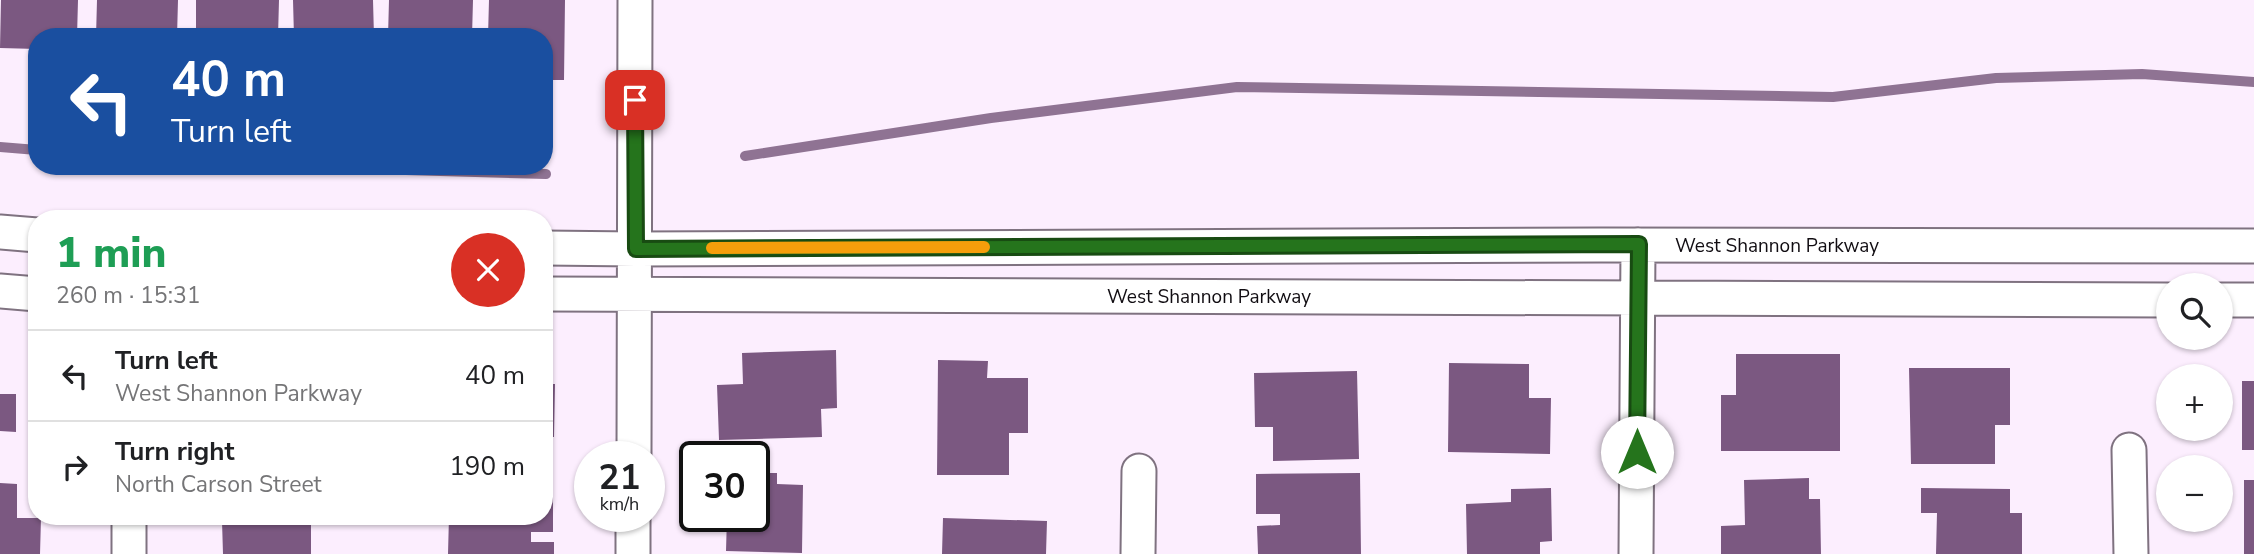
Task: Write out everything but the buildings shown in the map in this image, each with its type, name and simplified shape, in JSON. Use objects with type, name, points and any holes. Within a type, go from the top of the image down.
[{"type":"street","points":[[634,441],[635,0]]},
{"type":"street","points":[[0,232],[28,234]]},
{"type":"street","points":[[1636,554],[1639,244]]},
{"type":"street","name":"West Shannon Parkway","points":[[553,248],[1639,244],[2254,246]]},
{"type":"street","points":[[0,291],[28,293]]},
{"type":"street","name":"West Shannon Parkway","points":[[553,294],[2156,300]]},
{"type":"street","points":[[2233,300],[2254,300]]},
{"type":"street","points":[[2129,450],[2131,554]]},
{"type":"street","points":[[1138,554],[1139,471]]},
{"type":"street","points":[[129,525],[129,554]]},
{"type":"street","points":[[633,554],[634,532]]},
{"type":"waterway","points":[[745,156],[991,118],[1237,87],[1833,97],[1996,78],[2142,74],[2254,82]]},
{"type":"waterway","points":[[0,147],[28,149]]},
{"type":"slow traffic","points":[[712,248],[984,247]]},
{"type":"route","points":[[635,100],[636,249],[1639,244],[1637,452]]}]
